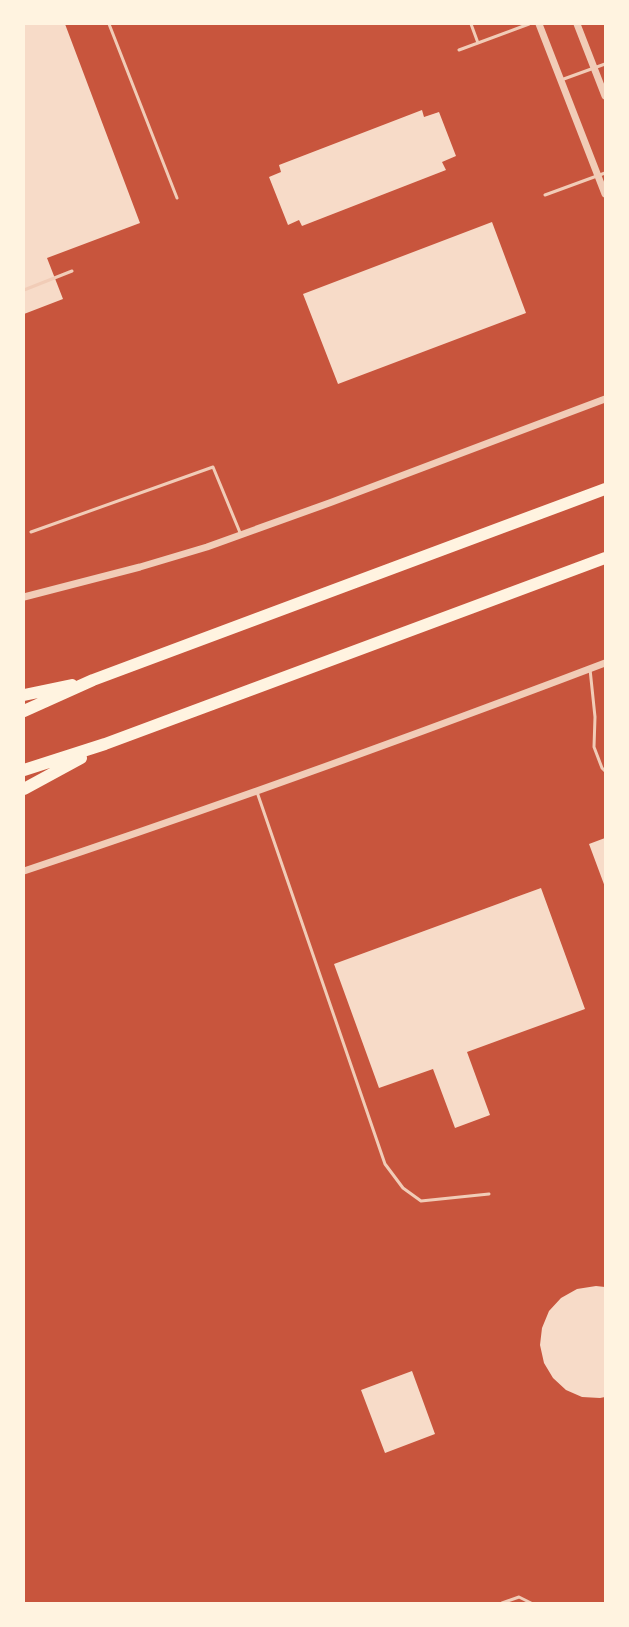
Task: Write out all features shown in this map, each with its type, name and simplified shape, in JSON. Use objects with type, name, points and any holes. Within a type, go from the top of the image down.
[{"type":"highway","points":[[24,711],[93,680],[605,489]]},
{"type":"highway","points":[[24,770],[105,744],[605,558]]},
{"type":"highway","points":[[24,694],[93,680]]},
{"type":"highway","points":[[24,789],[105,744]]},
{"type":"street","points":[[539,24],[601,174],[605,194]]},
{"type":"street","points":[[577,24],[605,96]]},
{"type":"street","points":[[24,597],[140,567],[207,547],[339,500],[605,399]]},
{"type":"street","points":[[24,871],[409,737],[605,663]]},
{"type":"lane","points":[[109,24],[177,198]]},
{"type":"lane","points":[[471,24],[478,43]]},
{"type":"lane","points":[[459,50],[529,24]]},
{"type":"lane","points":[[561,80],[605,64]]},
{"type":"lane","points":[[545,195],[601,174]]},
{"type":"lane","points":[[24,290],[72,271]]},
{"type":"lane","points":[[31,532],[213,467],[241,535]]},
{"type":"lane","points":[[590,669],[595,717],[594,747],[602,768],[605,771]]},
{"type":"lane","points":[[256,790],[385,1164],[403,1188],[421,1201],[489,1194]]},
{"type":"lane","points":[[502,1603],[519,1596],[531,1603]]},
{"type":"building","points":[[24,24],[65,24],[140,223],[47,258],[63,299],[24,314]]},
{"type":"building","points":[[422,110],[424,117],[439,112],[456,156],[442,162],[446,170],[302,226],[299,220],[288,225],[269,177],[281,172],[279,165]]},
{"type":"building","points":[[492,222],[526,313],[338,384],[303,294]]},
{"type":"building","points":[[605,838],[605,887],[589,844]]},
{"type":"building","points":[[541,888],[585,1009],[467,1052],[490,1115],[455,1128],[433,1069],[379,1088],[334,964]]},
{"type":"building","points":[[596,1286],[605,1287],[605,1397],[600,1398],[582,1397],[566,1390],[553,1378],[544,1363],[540,1345],[542,1328],[549,1311],[561,1298],[577,1289]]},
{"type":"building","points":[[412,1371],[435,1434],[385,1453],[361,1390]]}]
